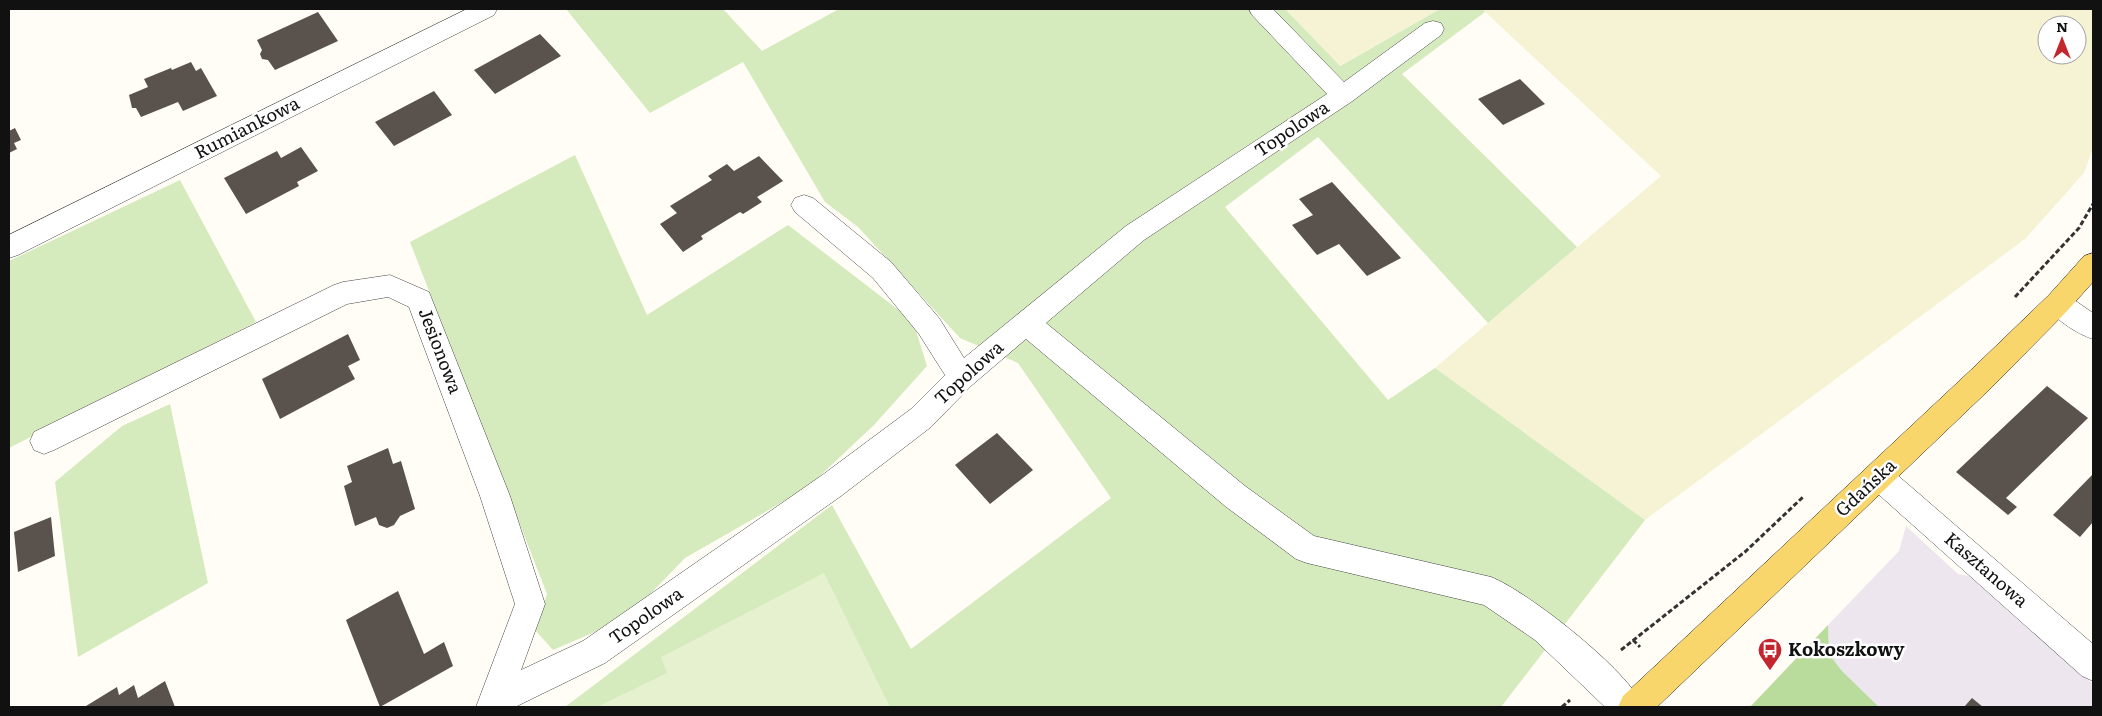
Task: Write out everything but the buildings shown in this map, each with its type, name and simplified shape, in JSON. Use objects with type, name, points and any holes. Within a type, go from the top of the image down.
[{"type":"main road","name":"Gdańska","points":[[1634,707],[2058,303],[2093,264]]},
{"type":"street","name":"Rumiankowa","points":[[9,248],[486,9]]},
{"type":"street","points":[[1260,9],[1343,96]]},
{"type":"street","name":"Topolowa","points":[[493,704],[594,652],[831,486],[921,418],[962,377],[1135,233],[1343,96],[1432,29]]},
{"type":"street","points":[[804,205],[882,270],[929,326],[962,377]]},
{"type":"street","name":"Jesionowa","points":[[44,441],[343,292],[390,286],[420,300],[496,496],[530,604],[493,704]]},
{"type":"street","points":[[2058,303],[2093,328]]},
{"type":"street","points":[[1026,323],[1235,496],[1306,549],[1491,592],[1546,629],[1595,674],[1627,707]]},
{"type":"street","name":"Kasztanowa","points":[[1878,476],[2093,665]]},
{"type":"path","points":[[2013,299],[2079,228],[2093,204]]},
{"type":"path","points":[[1562,707],[1633,640],[1746,550],[1804,496]]},
{"type":"path","points":[[1633,640],[1640,647]]},
{"type":"shaded area","points":[[1285,9],[1440,9],[1339,66]]},
{"type":"shaded area","points":[[1482,9],[2093,9],[2093,148],[2084,173],[2025,239],[1645,520],[1435,368],[1661,176]]},
{"type":"shaded area","points":[[1906,526],[1958,574],[1974,577],[2093,684],[2093,707],[1879,707],[1842,671],[1829,654],[1828,625],[1899,551]]},
{"type":"green space","points":[[566,9],[723,9],[762,51],[839,9],[1285,9],[1340,66],[1440,9],[1482,9],[1485,12],[1402,74],[1577,247],[1488,323],[1318,137],[1225,207],[1388,400],[1435,368],[1645,520],[1501,707],[565,707],[832,505],[911,649],[1111,498],[1018,363],[960,338],[858,227],[825,202],[743,62],[650,113]]},
{"type":"green space","points":[[575,155],[647,315],[788,225],[913,321],[927,366],[874,425],[807,488],[685,558],[627,618],[553,650],[535,630],[547,594],[410,242]]},
{"type":"green space","points":[[180,180],[256,322],[9,448],[9,261]]},
{"type":"green space","points":[[170,404],[208,583],[78,657],[55,482],[122,426]]},
{"type":"green space","points":[[824,573],[890,707],[597,707],[667,673],[661,657]]},
{"type":"green space","points":[[1828,625],[1829,654],[1842,671],[1879,707],[1750,707]]},
{"type":"place","name":"Kokoszkowy","points":[[1770,671]]}]
